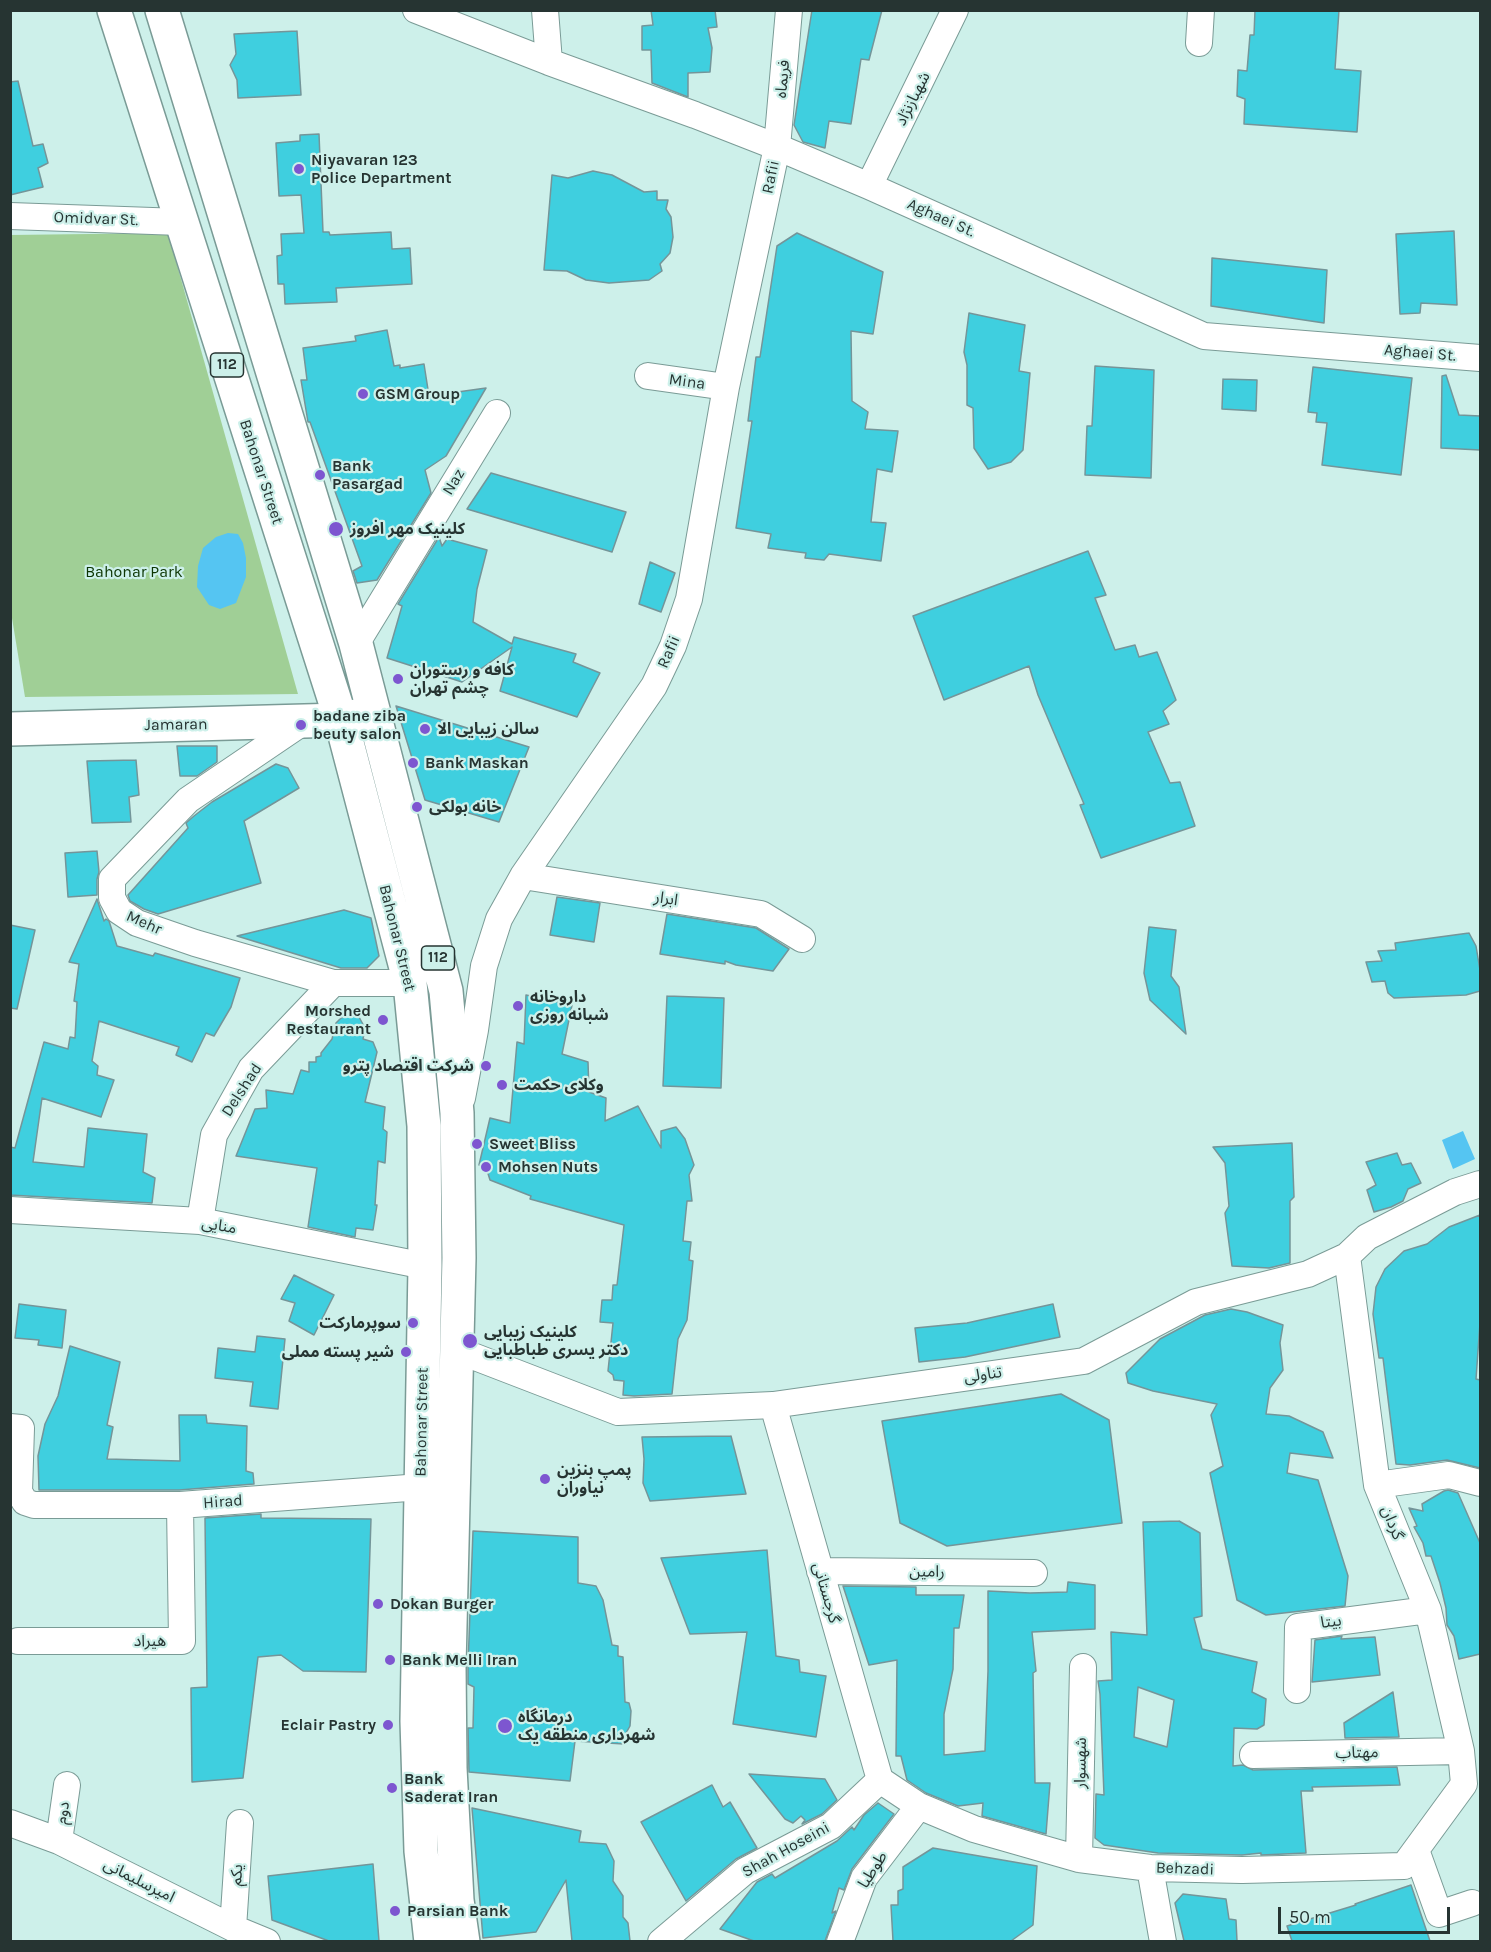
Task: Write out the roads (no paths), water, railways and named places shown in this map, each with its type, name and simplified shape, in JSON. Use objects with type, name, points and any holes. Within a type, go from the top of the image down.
[{"type":"main road","name":"Bahonar Street","points":[[114,10],[341,720],[410,983],[424,1126],[425,1266],[417,1721],[421,1851],[431,1941]]},
{"type":"main road","name":"Bahonar Street","points":[[162,10],[356,644],[446,991],[457,1113],[459,1258],[449,1666],[452,1804],[457,1900],[463,1941]]},
{"type":"main road","name":"Jamaran","points":[[10,729],[303,722],[341,720],[374,711]]},
{"type":"street","name":"Aghaei St.","points":[[416,10],[777,147],[1204,336],[1480,358]]},
{"type":"street","points":[[545,10],[549,62]]},
{"type":"street","name":"فریماه","points":[[777,147],[789,10]]},
{"type":"street","name":"شهبازنژاد","points":[[869,186],[955,10]]},
{"type":"street","points":[[1199,43],[1200,10]]},
{"type":"street","name":"Rafii","points":[[457,1113],[464,1092],[484,966],[499,920],[523,876],[654,686],[689,599],[726,387],[777,147]]},
{"type":"street","name":"Omidvar St.","points":[[10,216],[181,222]]},
{"type":"street","name":"Mina","points":[[648,376],[726,387]]},
{"type":"street","name":"Naz","points":[[356,644],[496,413]]},
{"type":"street","name":"Mehr","points":[[303,722],[188,800],[112,879],[112,898],[119,911],[137,923],[195,943],[333,983],[410,983]]},
{"type":"street","name":"ابرار","points":[[523,876],[761,914],[802,939]]},
{"type":"street","name":"Delshad","points":[[200,1221],[214,1135],[251,1069],[333,983]]},
{"type":"street","name":"تناولی","points":[[457,1350],[618,1412],[773,1405],[1084,1361],[1196,1302],[1308,1274],[1347,1256],[1367,1237],[1455,1192],[1480,1184]]},
{"type":"street","name":"منایی","points":[[10,1210],[200,1221],[425,1266]]},
{"type":"street","name":"گردان","points":[[1347,1256],[1377,1485],[1428,1610],[1461,1751],[1464,1784]]},
{"type":"street","name":"گرجستانی","points":[[773,1405],[880,1780]]},
{"type":"street","name":"Hirad","points":[[10,1427],[21,1428],[19,1492],[25,1502],[34,1505],[180,1505],[421,1487]]},
{"type":"street","points":[[1377,1485],[1449,1475],[1480,1483]]},
{"type":"street","name":"هیراد","points":[[18,1641],[182,1641],[180,1505]]},
{"type":"street","name":"رامین","points":[[820,1570],[1034,1573]]},
{"type":"street","name":"بیتا","points":[[1297,1690],[1298,1627],[1428,1610]]},
{"type":"street","name":"شهسوار","points":[[1079,1859],[1083,1667]]},
{"type":"street","name":"مهتاب","points":[[1253,1755],[1461,1751]]},
{"type":"street","name":"Behzadi","points":[[880,1780],[919,1806],[974,1829],[1079,1859],[1150,1868],[1242,1870],[1404,1866],[1464,1784]]},
{"type":"street","name":"Shah Hoseini","points":[[661,1941],[745,1871],[831,1826],[880,1780]]},
{"type":"street","name":"دوم","points":[[59,1840],[67,1785]]},
{"type":"street","name":"طوطیا","points":[[840,1941],[864,1878],[919,1806]]},
{"type":"street","name":"امیرسلیمانی","points":[[10,1823],[59,1840],[252,1937]]},
{"type":"street","name":"یکم","points":[[240,1823],[252,1937]]},
{"type":"street","points":[[1416,1850],[1439,1914],[1472,1903]]},
{"type":"street","points":[[1150,1868],[1162,1941]]},
{"type":"water","points":[[228,533],[238,534],[243,543],[246,577],[236,603],[220,609],[209,605],[197,587],[198,566],[203,548],[216,537]]},
{"type":"water","points":[[1463,1131],[1475,1159],[1453,1169],[1442,1140]]},
{"type":"place","name":"Niyavaran 123 Police Department","points":[[299,169]]},
{"type":"place","name":"GSM Group","points":[[363,394]]},
{"type":"place","name":"Bank Pasargad","points":[[320,475]]},
{"type":"place","name":"کلینیک مهر افروز","points":[[336,529]]},
{"type":"place","name":"کافه و رستوران چشم تهران","points":[[398,679]]},
{"type":"place","name":"badane ziba beuty salon","points":[[301,725]]},
{"type":"place","name":"سالن زیبایی الا","points":[[425,729]]},
{"type":"place","name":"Bank Maskan","points":[[413,763]]},
{"type":"place","name":"خانه بولکی","points":[[417,807]]},
{"type":"place","name":"داروخانه شبانه روزی","points":[[518,1006]]},
{"type":"place","name":"Morshed Restaurant","points":[[383,1020]]},
{"type":"place","name":"شركت اقتصاد پترو","points":[[486,1066]]},
{"type":"place","name":"وکلای حکمت","points":[[502,1085]]},
{"type":"place","name":"Sweet Bliss","points":[[477,1144]]},
{"type":"place","name":"Mohsen Nuts","points":[[486,1167]]},
{"type":"place","name":"سوپرمارکت","points":[[413,1323]]},
{"type":"place","name":"کلینیک زیبایی دکتر یسری طباطبایی","points":[[470,1341]]},
{"type":"place","name":"شیر پسته مملی","points":[[406,1352]]},
{"type":"place","name":"پمپ بنزین نیاوران","points":[[545,1479]]},
{"type":"place","name":"Dokan Burger","points":[[378,1604]]},
{"type":"place","name":"Bank Melli Iran","points":[[390,1660]]},
{"type":"place","name":"Eclair Pastry","points":[[388,1725]]},
{"type":"place","name":"درمانگاه شهرداری منطقه یک","points":[[505,1726]]},
{"type":"place","name":"Bank Saderat Iran","points":[[392,1788]]},
{"type":"place","name":"Parsian Bank","points":[[395,1911]]},
{"type":"park label","name":"Bahonar Park","points":[[134,572]]}]
